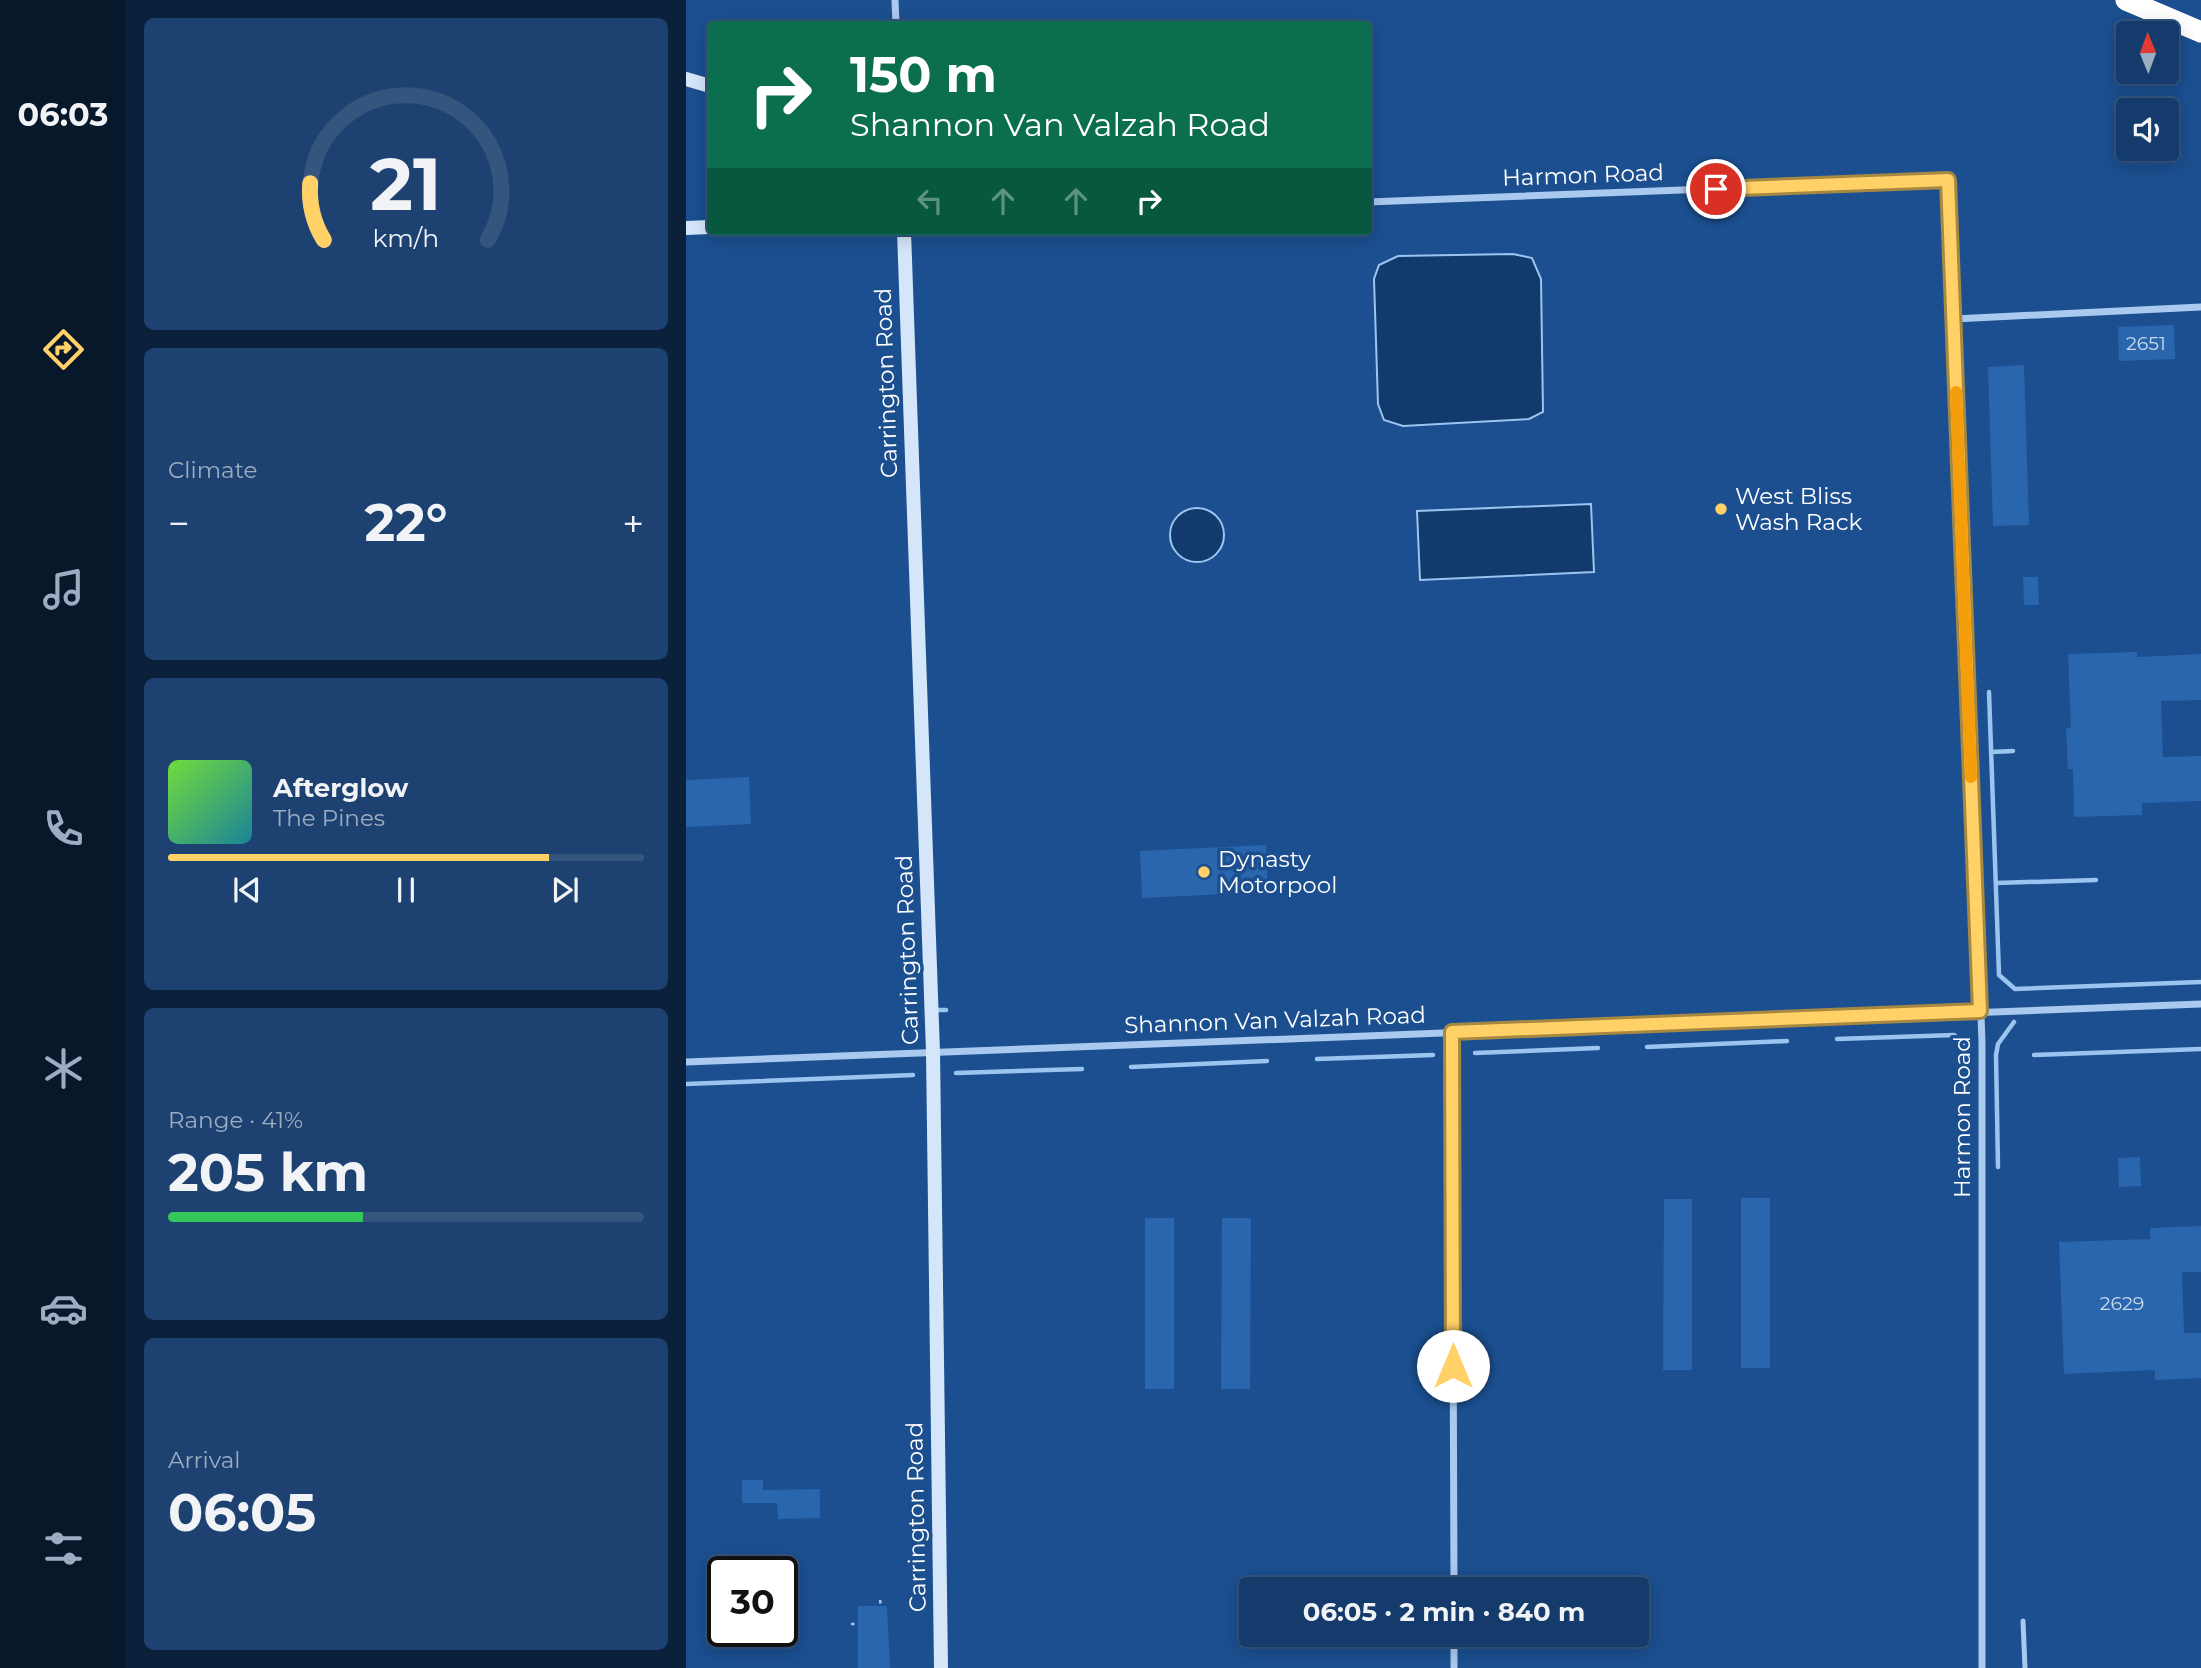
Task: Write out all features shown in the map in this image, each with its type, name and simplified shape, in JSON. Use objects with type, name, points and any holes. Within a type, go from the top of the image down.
[{"type":"highway","points":[[2126,0],[2201,32]]},
{"type":"street","points":[[895,0],[895,21]]},
{"type":"street","points":[[686,79],[707,85]]},
{"type":"street","name":"Harmon Road","points":[[1372,202],[1948,180],[1980,1011],[1982,1668]]},
{"type":"street","points":[[686,228],[707,227]]},
{"type":"street","name":"Carrington Road","points":[[904,235],[933,1052],[941,1668]]},
{"type":"street","points":[[1954,318],[2201,307]]},
{"type":"street","name":"Shannon Van Valzah Road","points":[[686,1062],[2201,1004]]},
{"type":"street","points":[[1452,1032],[1454,1577]]},
{"type":"street","points":[[1454,1647],[1454,1668]]},
{"type":"lane","points":[[2023,1621],[2025,1668]]},
{"type":"path","points":[[880,1600],[881,1606]]},
{"type":"path","points":[[851,1625],[857,1624]]},
{"type":"water","points":[[1513,254],[1532,258],[1541,279],[1543,412],[1529,419],[1403,426],[1384,420],[1378,404],[1374,279],[1379,265],[1398,256]]},
{"type":"water","points":[[1591,504],[1594,572],[1420,580],[1417,511]]},
{"type":"water","points":[[1197,508],[1216,516],[1224,535],[1216,554],[1197,562],[1178,554],[1170,535],[1178,516]]},
{"type":"building","points":[[2174,325],[2175,359],[2119,361],[2118,327]]},
{"type":"building","points":[[2024,365],[2029,525],[1993,526],[1988,367]]},
{"type":"building","points":[[2023,577],[2038,577],[2039,605],[2024,605]]},
{"type":"building","points":[[2137,652],[2137,657],[2201,654],[2201,700],[2161,701],[2163,757],[2201,756],[2201,801],[2142,803],[2142,815],[2074,817],[2073,769],[2068,769],[2066,728],[2071,728],[2068,654]]},
{"type":"building","points":[[749,777],[751,824],[686,827],[686,780]]},
{"type":"building","name":"Dynasty Motorpool","points":[[1266,845],[1268,892],[1142,898],[1140,851]]},
{"type":"building","points":[[2140,1157],[2141,1186],[2119,1187],[2118,1158]]},
{"type":"building","points":[[1741,1198],[1770,1198],[1770,1368],[1741,1368]]},
{"type":"building","points":[[1664,1199],[1692,1199],[1692,1370],[1663,1370]]},
{"type":"building","points":[[1145,1218],[1174,1218],[1174,1389],[1145,1389]]},
{"type":"building","points":[[1222,1218],[1251,1218],[1250,1389],[1221,1389]]},
{"type":"building","points":[[2201,1226],[2201,1272],[2182,1272],[2184,1333],[2201,1333],[2201,1378],[2155,1380],[2155,1370],[2064,1374],[2059,1242],[2150,1239],[2150,1228]]},
{"type":"building","points":[[742,1480],[763,1480],[763,1490],[820,1489],[820,1518],[778,1519],[777,1503],[742,1503]]},
{"type":"building","points":[[858,1606],[887,1606],[890,1668],[858,1668]]},
{"type":"waterway","points":[[1989,692],[1999,975],[2015,989],[2201,982]]},
{"type":"waterway","points":[[1991,752],[2013,751]]},
{"type":"waterway","points":[[1996,883],[2096,880]]},
{"type":"waterway","points":[[933,1010],[946,1010]]},
{"type":"waterway","points":[[1998,1167],[1996,1055],[1998,1044],[2014,1022]]},
{"type":"waterway","points":[[1837,1039],[1954,1035],[1967,1045],[1967,1074]]},
{"type":"waterway","points":[[1647,1047],[1787,1041]]},
{"type":"waterway","points":[[1475,1053],[1598,1048]]},
{"type":"waterway","points":[[2034,1055],[2201,1049]]},
{"type":"waterway","points":[[1317,1059],[1433,1055]]},
{"type":"waterway","points":[[1131,1067],[1267,1061]]},
{"type":"waterway","points":[[956,1073],[1082,1069]]},
{"type":"waterway","points":[[686,1084],[913,1075]]},
{"type":"slow traffic","points":[[1956,392],[1971,777]]},
{"type":"place","name":"West Bliss Wash Rack","points":[[1721,509]]},
{"type":"place","name":"Dynasty Motorpool","points":[[1204,872]]},
{"type":"route","points":[[1453,1366],[1452,1032],[1980,1011],[1948,180],[1716,189]]}]
